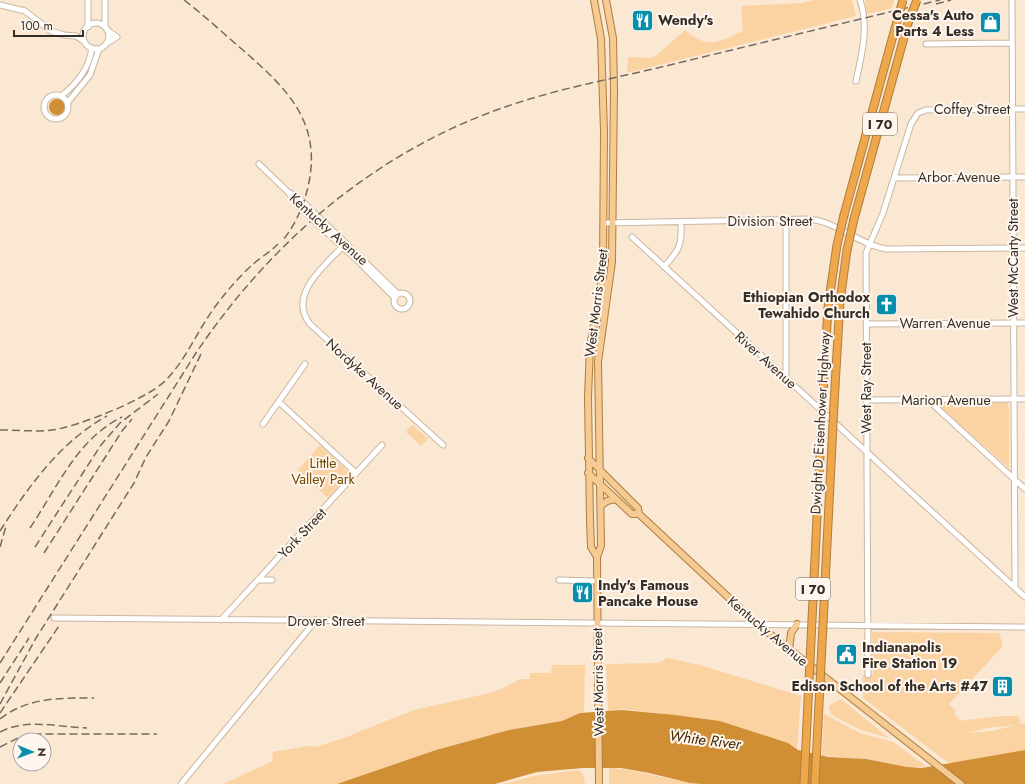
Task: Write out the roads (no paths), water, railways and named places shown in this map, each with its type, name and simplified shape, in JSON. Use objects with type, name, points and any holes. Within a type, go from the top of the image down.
[{"type":"highway","name":"Dwight D Eisenhower Highway","points":[[804,784],[823,394],[829,303],[837,245],[844,215],[903,0]]},
{"type":"highway","name":"Dwight D Eisenhower Highway","points":[[815,784],[840,301],[847,250],[854,219],[907,26],[916,0]]},
{"type":"main road","name":"West Morris Street","points":[[594,0],[602,56],[604,223],[602,277],[589,364],[588,473],[591,547],[598,557]]},
{"type":"main road","name":"West Morris Street","points":[[599,784],[597,581],[598,557],[602,546],[598,377],[599,349],[612,268],[613,223],[614,55],[612,30],[606,0]]},
{"type":"main road","points":[[602,277],[605,288],[601,313],[604,319]]},
{"type":"main road","points":[[594,326],[597,335],[595,364],[598,377]]},
{"type":"main road","name":"Kentucky Avenue","points":[[588,458],[638,508],[638,514]]},
{"type":"main road","name":"Kentucky Avenue","points":[[588,473],[632,514],[638,514],[758,624],[789,650],[961,784]]},
{"type":"main road","points":[[601,506],[607,501],[615,499]]},
{"type":"main road","points":[[789,650],[791,633],[797,624]]},
{"type":"street","points":[[84,42],[83,36],[86,28],[88,0]]},
{"type":"street","points":[[68,102],[61,96],[53,95],[45,102],[44,108],[47,116],[55,120],[63,118],[68,111],[68,102],[90,75],[99,49],[107,43],[109,36],[106,28],[105,0]]},
{"type":"street","points":[[856,80],[864,40],[863,11],[860,0]]},
{"type":"street","name":"West McCarty Street","points":[[1012,0],[1011,43],[1015,588]]},
{"type":"street","points":[[0,5],[24,11],[48,29],[60,34],[76,36],[92,48],[99,49]]},
{"type":"street","points":[[76,36],[95,23],[106,28]]},
{"type":"street","points":[[926,44],[1011,43]]},
{"type":"street","points":[[61,96],[72,87],[82,75],[92,48]]},
{"type":"street","name":"Coffey Street","points":[[920,112],[926,110],[1025,109]]},
{"type":"street","name":"West Ray Street","points":[[868,675],[866,255],[869,244],[882,217],[910,124],[920,112]]},
{"type":"street","name":"Kentucky Avenue","points":[[259,164],[288,192],[298,198],[396,296]]},
{"type":"street","name":"Arbor Avenue","points":[[894,178],[1025,177]]},
{"type":"street","points":[[786,220],[786,378]]},
{"type":"street","name":"Division Street","points":[[604,223],[812,220],[826,222],[869,244],[893,249],[1025,248]]},
{"type":"street","points":[[664,267],[676,253],[680,245],[681,222]]},
{"type":"street","name":"River Avenue","points":[[632,237],[1025,597]]},
{"type":"street","name":"Nordyke Avenue","points":[[344,245],[309,284],[303,296],[303,310],[310,324],[443,445]]},
{"type":"street","name":"Warren Avenue","points":[[866,324],[1025,323]]},
{"type":"street","points":[[263,424],[305,364]]},
{"type":"street","name":"Marion Avenue","points":[[867,400],[1025,399]]},
{"type":"street","points":[[928,400],[1025,489]]},
{"type":"street","points":[[279,402],[356,473]]},
{"type":"street","name":"York Street","points":[[221,620],[382,445]]},
{"type":"street","points":[[258,580],[272,580]]},
{"type":"street","points":[[559,580],[597,581]]},
{"type":"street","name":"Drover Street","points":[[54,618],[1025,627]]},
{"type":"street","points":[[181,784],[316,620]]},
{"type":"water","points":[[57,99],[63,101],[65,107],[63,113],[57,115],[51,113],[49,107],[51,101]]},
{"type":"water","name":"White River","points":[[622,710],[720,721],[788,743],[798,750],[828,757],[866,759],[907,767],[922,768],[1025,750],[1025,784],[702,784],[690,783],[621,768],[583,768],[537,772],[495,784],[337,784],[436,750],[509,730],[562,721],[580,713]]},
{"type":"railway","points":[[184,0],[274,78],[297,108],[305,124],[310,141],[311,160],[309,182],[299,213],[283,240]]},
{"type":"railway","points":[[0,663],[196,353],[226,312],[259,273],[294,237],[332,204],[372,174],[415,147],[460,125],[529,99],[940,0]]},
{"type":"railway","points":[[936,4],[951,0]]},
{"type":"railway","points":[[0,430],[39,431],[52,430],[78,424],[128,404],[156,388],[165,381],[179,365],[206,320],[231,287],[252,265],[278,244]]},
{"type":"railway","points":[[0,704],[36,638],[134,483],[146,457],[169,421],[201,354]]},
{"type":"railway","points":[[35,547],[101,445],[120,423],[158,394]]},
{"type":"railway","points":[[0,531],[22,498],[46,467],[74,439],[107,416]]},
{"type":"railway","points":[[30,528],[59,481],[80,451],[106,426],[122,417]]},
{"type":"railway","points":[[44,553],[122,431],[132,419]]},
{"type":"railway","points":[[0,547],[6,526]]},
{"type":"railway","points":[[0,713],[59,626]]},
{"type":"railway","points":[[0,683],[29,638]]},
{"type":"railway","points":[[0,719],[22,706],[45,700],[94,698]]},
{"type":"railway","points":[[0,732],[21,725],[32,724],[87,728]]},
{"type":"railway","points":[[0,747],[18,738],[39,734],[157,734]]},
{"type":"place","name":"Wendy's","points":[[642,20]]},
{"type":"place","name":"Cessa's Auto Parts 4 Less","points":[[990,23]]},
{"type":"place","name":"Ethiopian Orthodox Tewahido Church","points":[[886,305]]},
{"type":"place","name":"Indy's Famous Pancake House","points":[[583,593]]},
{"type":"place","name":"Indianapolis Fire Station 19","points":[[847,655]]},
{"type":"place","name":"Edison School of the Arts #47","points":[[1003,686]]},
{"type":"park label","name":"Little Valley Park","points":[[323,472]]}]
